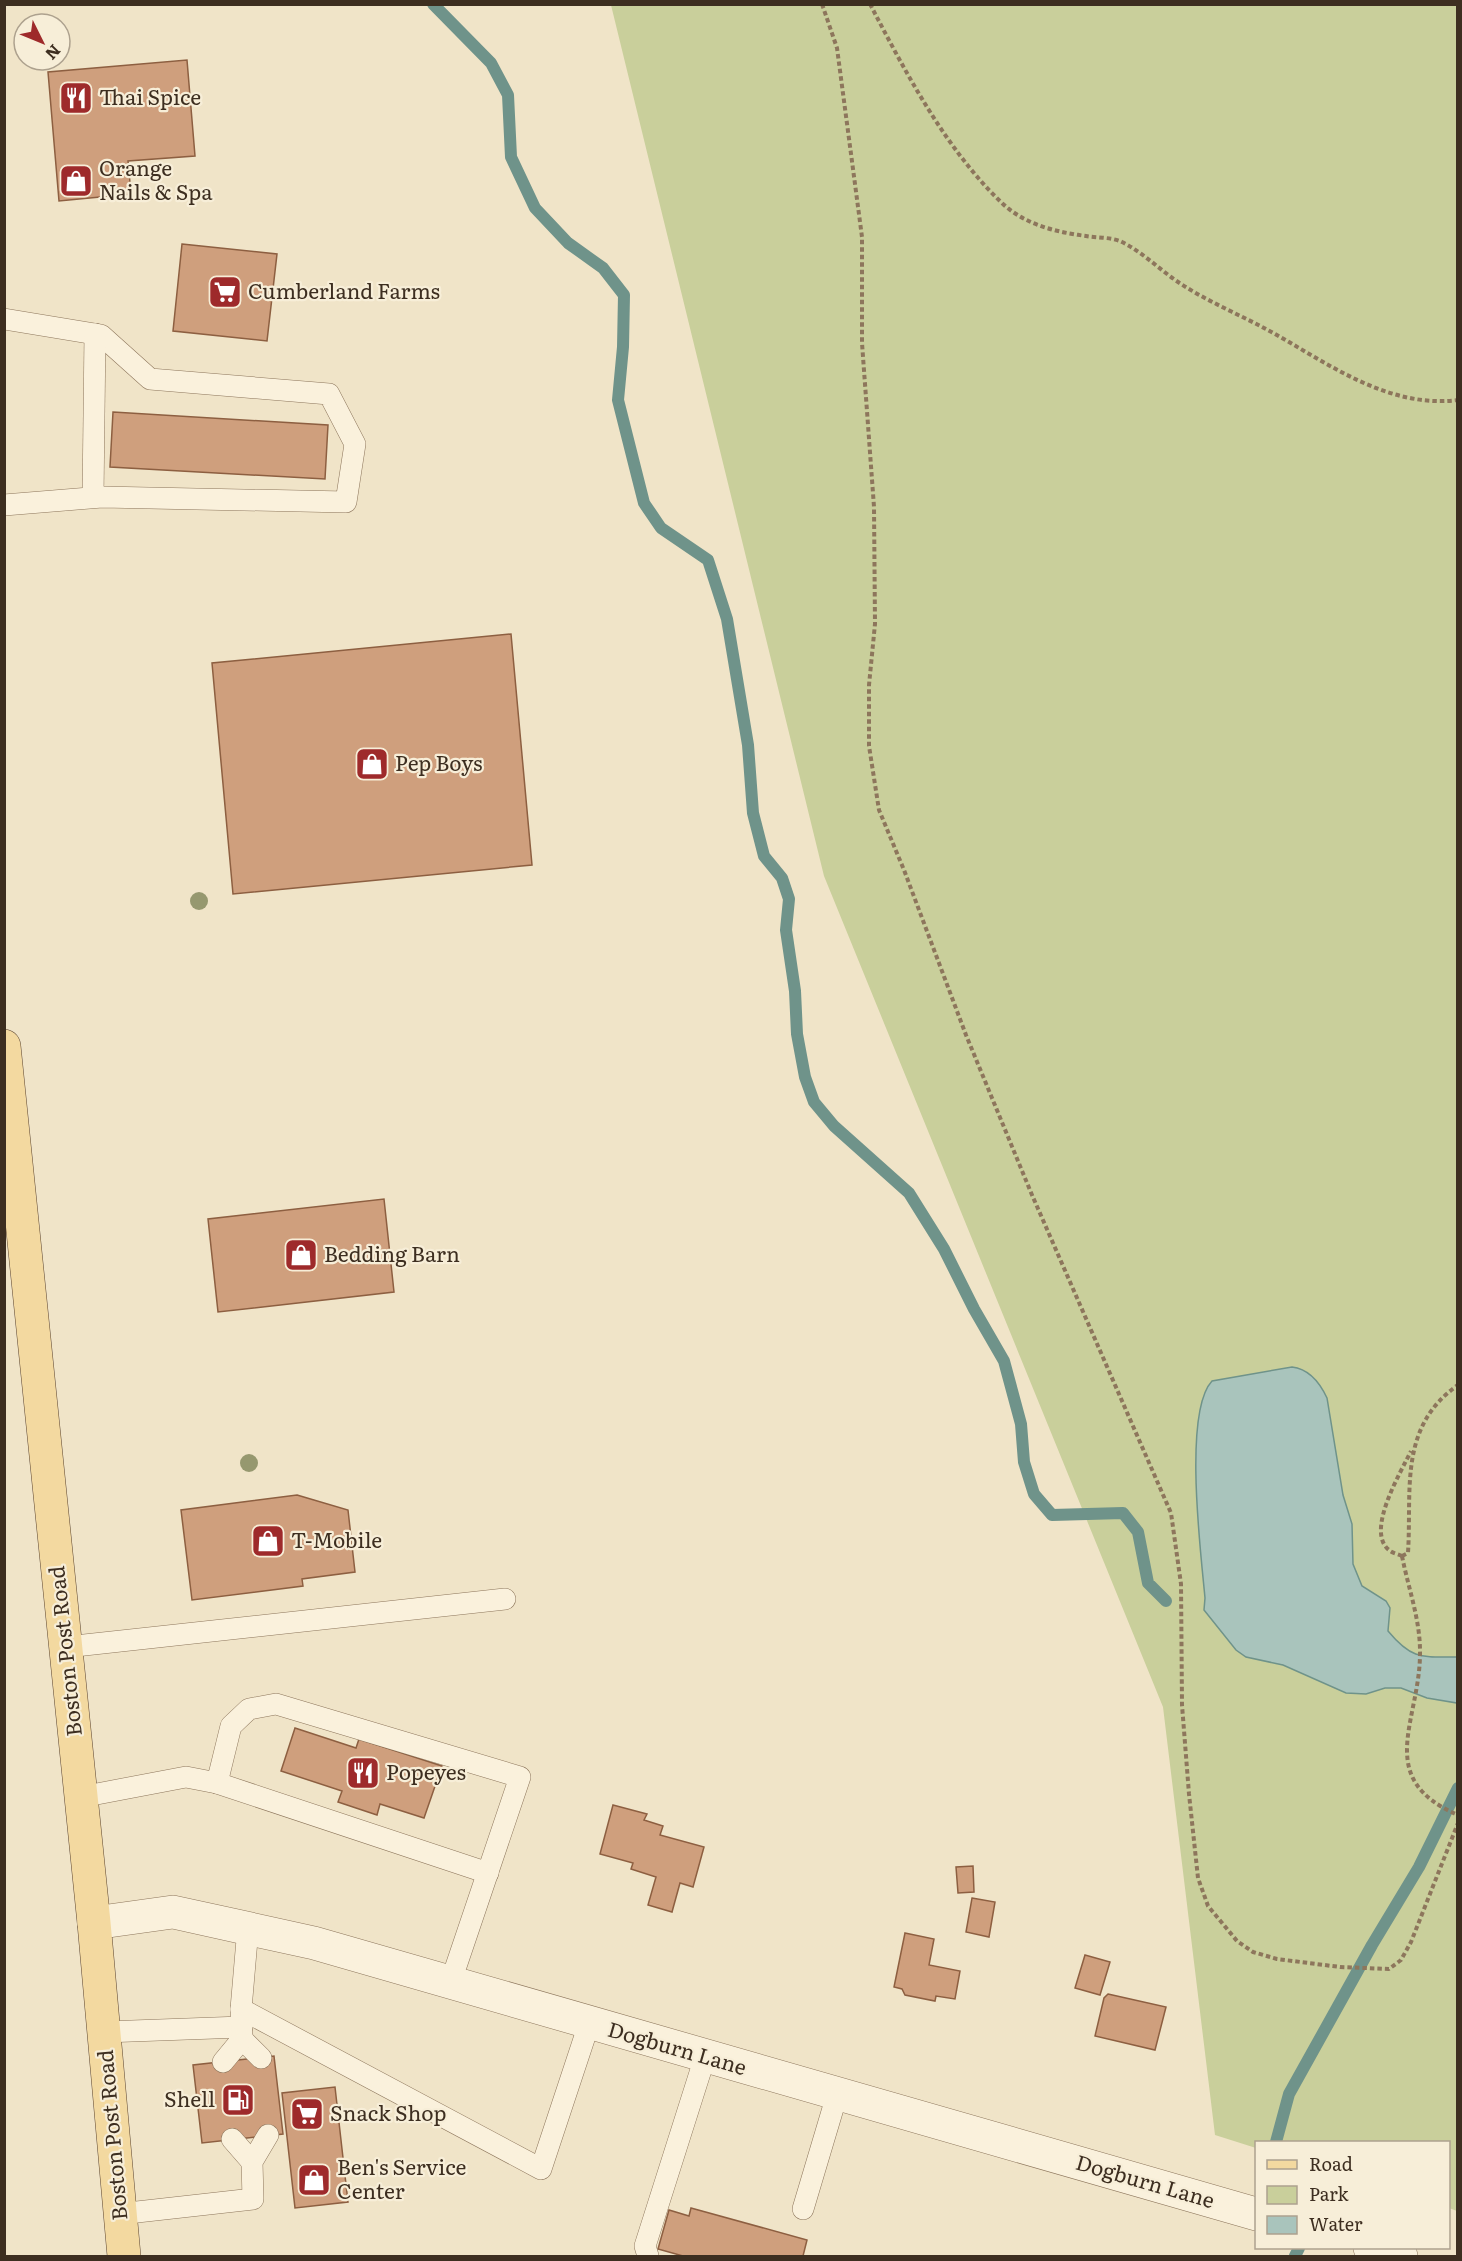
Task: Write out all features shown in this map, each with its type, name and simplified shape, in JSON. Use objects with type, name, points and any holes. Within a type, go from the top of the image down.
[{"type":"main road","name":"Boston Post Road","points":[[4,1046],[9,1134],[66,1647],[124,2256]]},
{"type":"street","name":"Dogburn Lane","points":[[94,1923],[173,1912],[314,1943],[589,2024],[1255,2213]]},
{"type":"street","points":[[1377,2249],[1401,2256]]},
{"type":"lane","points":[[4,319],[101,335],[150,379],[329,394],[355,444],[346,502],[93,497],[4,505]]},
{"type":"lane","points":[[93,497],[95,334]]},
{"type":"lane","points":[[66,1647],[505,1599]]},
{"type":"lane","points":[[217,1783],[231,1726],[249,1709],[276,1704],[520,1777],[450,1984]]},
{"type":"lane","points":[[81,1797],[186,1777],[217,1783],[488,1873]]},
{"type":"lane","points":[[223,2062],[242,2025],[248,1928]]},
{"type":"lane","points":[[104,2032],[242,2025],[541,2169],[589,2024]]},
{"type":"lane","points":[[242,2025],[261,2058]]},
{"type":"lane","points":[[648,2256],[645,2246],[705,2057]]},
{"type":"lane","points":[[803,2209],[837,2095]]},
{"type":"lane","points":[[119,2214],[253,2199],[252,2162],[268,2135]]},
{"type":"lane","points":[[232,2139],[252,2162]]},
{"type":"path","points":[[822,4],[837,48],[862,237],[862,343],[874,507],[875,624],[869,686],[868,746],[879,810],[966,1035],[1100,1355],[1172,1514],[1181,1584],[1182,1705],[1198,1878],[1208,1906],[1237,1941],[1253,1952],[1277,1959],[1389,1970],[1401,1960],[1439,1875],[1458,1823]]},
{"type":"path","points":[[870,4],[918,89],[963,160],[1003,203],[1023,220],[1064,233],[1119,241],[1146,256],[1181,284],[1320,358],[1357,381],[1420,401],[1458,400]]},
{"type":"path","points":[[1402,1556],[1388,1549],[1381,1536],[1382,1517],[1413,1445],[1444,1394],[1458,1384]]},
{"type":"path","points":[[1402,1556],[1408,1553],[1408,1476],[1413,1445]]},
{"type":"path","points":[[1402,1556],[1419,1634],[1420,1653],[1406,1763],[1424,1795],[1442,1809],[1458,1815]]},
{"type":"green space","points":[[611,5],[1457,5],[1457,2211],[1450,2208],[1450,2141],[1255,2141],[1255,2148],[1215,2135],[1163,1707],[824,876]]},
{"type":"water","points":[[1292,1367],[1304,1371],[1313,1378],[1327,1398],[1343,1495],[1352,1524],[1353,1564],[1362,1586],[1386,1601],[1390,1608],[1388,1631],[1404,1647],[1418,1655],[1457,1657],[1457,1703],[1427,1698],[1401,1688],[1385,1688],[1366,1694],[1346,1693],[1283,1665],[1246,1657],[1236,1650],[1204,1610],[1196,1485],[1198,1422],[1203,1397],[1212,1381]]},
{"type":"building","points":[[187,60],[195,156],[128,161],[131,194],[59,201],[48,72],[72,72],[72,70]]},
{"type":"building","name":"Cumberland Farms","points":[[182,244],[277,254],[267,341],[173,331]]},
{"type":"building","points":[[113,412],[328,425],[325,479],[110,467]]},
{"type":"building","name":"Pep Boys","points":[[511,634],[532,865],[233,894],[212,663]]},
{"type":"building","name":"Bedding Barn","points":[[384,1199],[394,1292],[218,1312],[208,1219]]},
{"type":"building","name":"T-Mobile","points":[[297,1495],[348,1510],[355,1572],[302,1579],[303,1586],[192,1600],[181,1510]]},
{"type":"building","name":"Popeyes","points":[[295,1728],[356,1748],[359,1739],[442,1766],[424,1818],[380,1804],[377,1815],[338,1802],[342,1791],[281,1771]]},
{"type":"building","points":[[613,1805],[647,1814],[644,1820],[663,1826],[660,1835],[704,1847],[693,1887],[680,1883],[672,1912],[648,1905],[656,1877],[631,1869],[633,1863],[600,1854]]},
{"type":"building","points":[[973,1866],[974,1892],[958,1893],[956,1867]]},
{"type":"building","points":[[972,1898],[995,1902],[989,1937],[966,1932]]},
{"type":"building","points":[[905,1933],[934,1939],[929,1965],[960,1971],[955,1999],[936,1996],[935,2001],[905,1995],[902,1989],[894,1987]]},
{"type":"building","points":[[1085,1955],[1110,1962],[1100,1995],[1075,1988]]},
{"type":"building","points":[[1108,1994],[1166,2007],[1155,2050],[1095,2036],[1104,1998]]},
{"type":"building","name":"Shell","points":[[274,2056],[283,2134],[202,2143],[193,2065]]},
{"type":"building","points":[[335,2087],[348,2202],[295,2208],[282,2093]]},
{"type":"building","points":[[691,2208],[807,2240],[803,2256],[683,2256],[658,2249],[669,2210],[689,2216]]},
{"type":"waterway","points":[[433,4],[491,63],[508,95],[511,157],[535,208],[568,243],[603,268],[624,295],[623,347],[618,400],[644,503],[661,528],[708,560],[727,619],[748,745],[753,813],[764,856],[782,878],[789,899],[786,930],[795,991],[797,1034],[805,1077],[814,1102],[834,1126],[909,1193],[944,1249],[974,1309],[1004,1361],[1021,1424],[1024,1462],[1034,1494],[1052,1515],[1123,1513],[1138,1532],[1148,1583],[1166,1601]]},
{"type":"waterway","points":[[1276,2141],[1289,2094],[1372,1945],[1419,1867],[1458,1788]]},
{"type":"waterway","points":[[1295,2256],[1298,2249]]},
{"type":"place","name":"Thai Spice","points":[[76,98]]},
{"type":"place","name":"Orange Nails & Spa","points":[[76,181]]},
{"type":"place","name":"Cumberland Farms","points":[[225,292]]},
{"type":"place","name":"Pep Boys","points":[[372,764]]},
{"type":"place","name":"Bedding Barn","points":[[301,1255]]},
{"type":"place","name":"T-Mobile","points":[[268,1541]]},
{"type":"place","name":"Popeyes","points":[[363,1773]]},
{"type":"place","name":"Shell","points":[[238,2100]]},
{"type":"place","name":"Snack Shop","points":[[307,2114]]},
{"type":"place","name":"Ben's Service Center","points":[[314,2180]]}]
